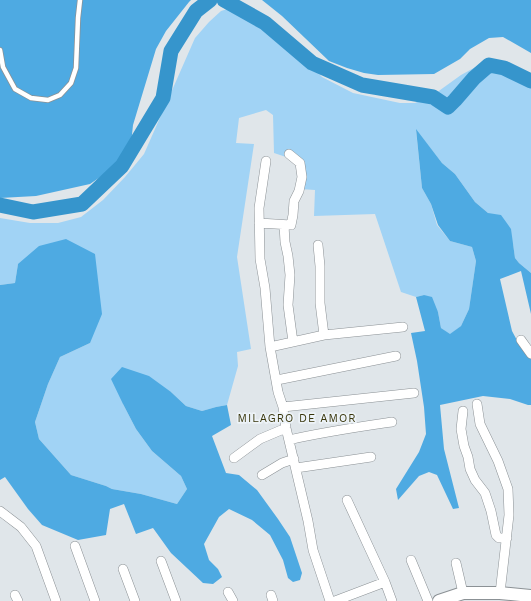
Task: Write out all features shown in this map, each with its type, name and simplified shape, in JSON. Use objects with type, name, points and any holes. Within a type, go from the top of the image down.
[{"type":"street","points":[[259,223],[291,225],[294,201],[299,191],[302,177],[300,163],[289,154]]},
{"type":"street","points":[[266,161],[259,208],[259,223],[260,259],[265,288],[270,347],[278,392],[283,408],[286,428],[308,521],[312,550],[330,601]]},
{"type":"street","points":[[284,225],[290,275],[288,305],[293,342]]},
{"type":"street","points":[[318,245],[320,266],[320,303],[324,335]]},
{"type":"street","points":[[270,347],[324,335],[403,326]]},
{"type":"street","points":[[522,340],[531,354]]},
{"type":"street","points":[[277,380],[396,356]]},
{"type":"street","points":[[283,408],[414,393]]},
{"type":"street","points":[[477,404],[480,424],[498,461],[508,489],[509,516],[500,593]]},
{"type":"street","points":[[463,411],[462,429],[464,446],[470,469],[475,480],[485,493],[491,511],[496,535],[498,538],[506,538]]},
{"type":"street","points":[[289,440],[392,422]]},
{"type":"street","points":[[234,458],[260,440],[286,428]]},
{"type":"street","points":[[262,475],[282,463],[295,464],[371,457]]},
{"type":"street","points":[[347,500],[385,582],[392,601]]},
{"type":"street","points":[[0,511],[21,527],[36,546],[56,601]]},
{"type":"street","points":[[75,546],[95,601]]},
{"type":"street","points":[[411,560],[428,601]]},
{"type":"street","points":[[161,562],[176,601]]},
{"type":"street","points":[[456,563],[463,593]]},
{"type":"street","points":[[124,569],[135,601]]},
{"type":"street","points":[[335,601],[385,582]]},
{"type":"street","points":[[228,592],[233,601]]},
{"type":"street","points":[[439,601],[463,593],[500,593],[531,596]]},
{"type":"lane","points":[[0,50],[3,67],[15,88],[32,98],[48,100],[60,95],[71,83],[76,68],[80,0]]},
{"type":"shaded area","points":[[0,0],[191,0],[166,31],[156,49],[133,125],[131,144],[125,160],[90,184],[36,196],[0,198]]},
{"type":"shaded area","points":[[262,0],[531,0],[531,53],[503,37],[489,38],[470,49],[460,59],[434,74],[378,75],[364,73],[329,61],[282,16]]},
{"type":"shaded area","points":[[234,7],[291,48],[310,64],[322,77],[353,93],[400,103],[415,103],[436,93],[461,75],[481,64],[514,68],[531,73],[531,273],[515,258],[513,244],[488,213],[475,202],[455,174],[442,163],[416,130],[422,188],[431,204],[437,225],[450,241],[472,247],[476,261],[469,309],[461,326],[450,335],[441,328],[438,312],[424,295],[416,297],[401,292],[375,214],[314,216],[315,190],[300,189],[301,162],[274,153],[273,115],[266,110],[239,118],[236,143],[254,144],[237,257],[251,349],[237,352],[238,366],[227,405],[202,411],[186,406],[171,392],[123,404],[136,429],[152,451],[181,476],[187,489],[177,504],[141,494],[112,489],[71,475],[39,439],[35,422],[48,384],[60,357],[90,343],[18,264],[15,283],[0,285],[0,218],[30,223],[58,223],[81,217],[103,200],[144,154],[195,38],[221,11]]},
{"type":"shaded area","points":[[416,129],[442,163],[455,174],[475,202],[488,213],[501,215],[511,229],[515,258],[531,273],[531,314],[521,271],[500,279],[512,331],[519,344],[531,358],[531,405],[510,399],[483,396],[440,405],[444,449],[459,508],[453,509],[437,475],[429,472],[419,476],[398,500],[396,489],[419,452],[426,434],[424,407],[411,333],[425,331],[416,297],[424,295],[432,297],[438,312],[441,328],[450,334],[461,326],[469,309],[476,261],[472,247],[450,241],[438,225],[431,204],[422,188]]},
{"type":"shaded area","points":[[66,239],[95,254],[102,314],[90,343],[60,357],[48,384],[35,422],[39,439],[71,475],[112,489],[141,494],[177,504],[187,489],[181,476],[152,451],[136,429],[111,379],[122,367],[149,376],[171,392],[186,406],[202,411],[227,405],[231,425],[212,436],[226,473],[239,475],[257,490],[278,519],[290,537],[302,573],[300,580],[293,582],[288,578],[283,560],[270,535],[252,520],[229,509],[219,517],[204,544],[209,560],[218,569],[222,577],[213,584],[203,583],[171,553],[153,528],[136,534],[124,504],[110,509],[106,535],[78,540],[42,525],[28,509],[5,477],[0,480],[0,285],[15,283],[18,264],[39,246]]},
{"type":"waterway","points":[[0,205],[33,212],[82,204],[122,166],[163,98],[171,51],[196,11],[210,0]]},
{"type":"waterway","points":[[224,0],[265,23],[312,63],[362,85],[433,97],[448,107],[474,78],[489,65],[504,68],[531,81]]},
{"type":"district","name":"MILAGRO DE AMOR","points":[[297,418]]}]
